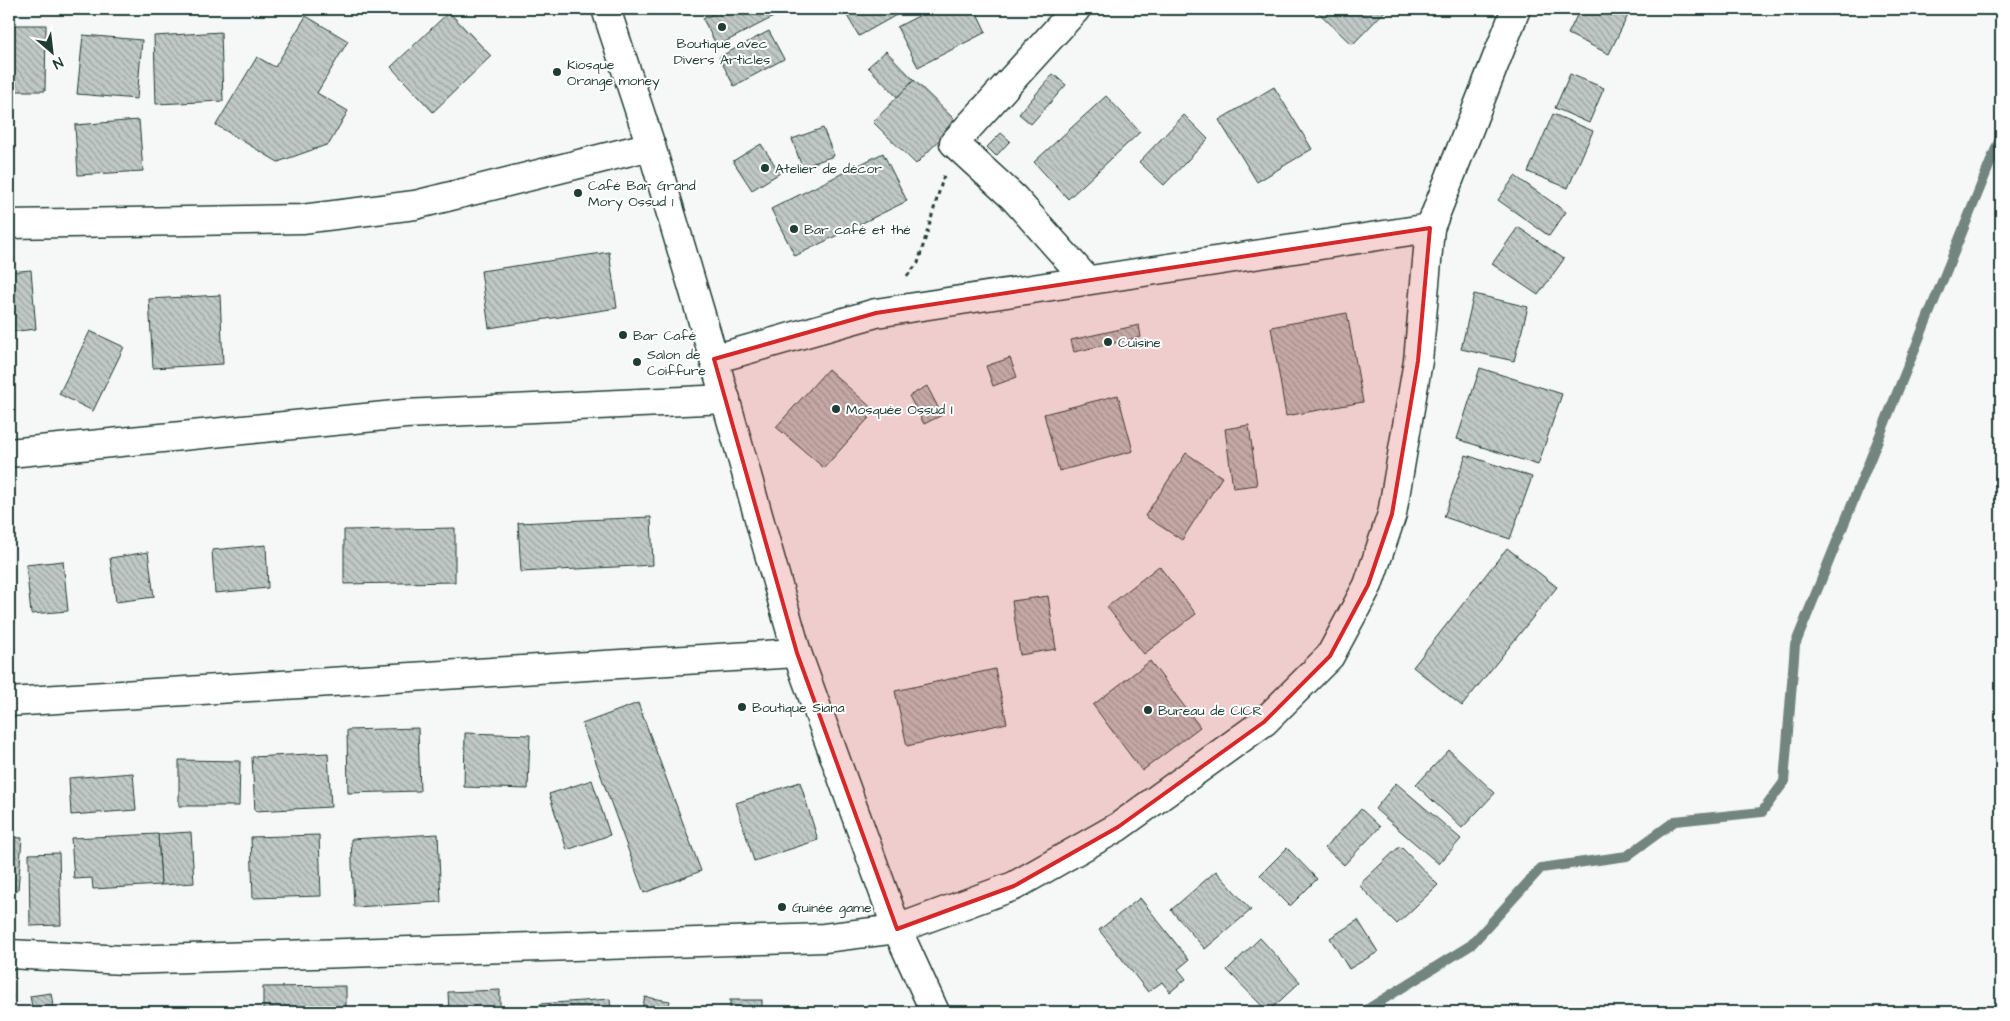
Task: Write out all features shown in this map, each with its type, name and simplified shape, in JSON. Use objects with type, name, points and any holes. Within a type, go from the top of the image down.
[{"type":"street","points":[[606,9],[651,146],[726,398],[797,653],[897,929],[934,1012]]},
{"type":"street","points":[[1076,9],[954,144],[1014,198],[1086,279]]},
{"type":"street","points":[[9,954],[134,959],[824,938],[897,929],[1014,886],[1118,827],[1264,722],[1330,656],[1368,585],[1392,514],[1418,361],[1430,228],[1516,9]]},
{"type":"street","points":[[9,224],[302,219],[414,205],[651,146]]},
{"type":"street","points":[[714,359],[876,312],[1430,228]]},
{"type":"street","points":[[9,453],[405,414],[726,398]]},
{"type":"street","points":[[9,702],[797,653]]},
{"type":"path","points":[[906,277],[918,263],[954,144]]},
{"type":"highlighted area","points":[[1430,228],[1418,361],[1392,514],[1368,585],[1330,656],[1264,722],[1118,827],[1014,886],[897,929],[797,653],[714,359],[876,313]]},
{"type":"building","points":[[723,9],[789,9],[717,46],[703,19]]},
{"type":"building","points":[[843,9],[907,9],[859,36]]},
{"type":"building","points":[[932,9],[975,9],[986,32],[918,67],[897,27]]},
{"type":"building","points":[[1315,9],[1387,9],[1352,45]]},
{"type":"building","points":[[1580,9],[1626,9],[1630,11],[1609,54],[1568,34]]},
{"type":"building","points":[[449,12],[491,56],[433,112],[391,67]]},
{"type":"building","points":[[306,16],[348,41],[317,93],[348,111],[329,144],[278,162],[216,125],[257,57],[275,67]]},
{"type":"building","points":[[9,25],[46,25],[45,91],[9,91]]},
{"type":"building","points":[[769,31],[784,59],[734,86],[719,57]]},
{"type":"building","points":[[221,32],[223,101],[156,104],[154,36]]},
{"type":"building","points":[[83,35],[142,40],[137,99],[77,94]]},
{"type":"building","points":[[886,51],[914,80],[897,97],[868,67]]},
{"type":"building","points":[[1053,74],[1066,85],[1031,124],[1019,114]]},
{"type":"building","points":[[1570,74],[1604,88],[1589,123],[1555,108]]},
{"type":"building","points":[[914,80],[957,122],[916,164],[873,122]]},
{"type":"building","points":[[1274,87],[1312,149],[1257,182],[1219,120]]},
{"type":"building","points":[[1106,96],[1140,132],[1068,199],[1034,162]]},
{"type":"building","points":[[1553,114],[1593,131],[1568,188],[1528,172]]},
{"type":"building","points":[[1184,115],[1208,139],[1164,185],[1139,162]]},
{"type":"building","points":[[139,120],[143,171],[78,175],[75,125]]},
{"type":"building","points":[[823,128],[834,156],[802,167],[792,139]]},
{"type":"building","points":[[1001,133],[1010,141],[996,156],[987,147]]},
{"type":"building","points":[[761,144],[780,173],[752,190],[733,161]]},
{"type":"building","points":[[883,153],[907,201],[795,256],[771,209]]},
{"type":"building","points":[[1515,176],[1566,212],[1549,236],[1498,200]]},
{"type":"building","points":[[1518,227],[1564,259],[1538,295],[1492,264]]},
{"type":"building","points":[[609,252],[617,308],[489,328],[481,271]]},
{"type":"building","points":[[31,270],[36,329],[9,332],[9,272]]},
{"type":"building","points":[[1474,294],[1528,307],[1514,361],[1461,349]]},
{"type":"building","points":[[220,295],[223,364],[153,368],[149,299]]},
{"type":"building","points":[[1347,313],[1363,402],[1286,416],[1271,327]]},
{"type":"building","points":[[1139,325],[1141,337],[1074,352],[1071,340]]},
{"type":"building","points":[[90,331],[124,347],[93,411],[59,394]]},
{"type":"building","points":[[1010,358],[1017,377],[993,386],[986,366]]},
{"type":"building","points":[[1480,368],[1562,394],[1538,465],[1457,439]]},
{"type":"building","points":[[828,369],[875,411],[824,468],[776,427]]},
{"type":"building","points":[[927,386],[942,415],[924,424],[909,396]]},
{"type":"building","points":[[1118,395],[1133,451],[1059,471],[1044,414]]},
{"type":"building","points":[[1249,425],[1257,485],[1233,488],[1225,429]]},
{"type":"building","points":[[1186,453],[1222,477],[1182,540],[1145,516]]},
{"type":"building","points":[[1466,455],[1532,477],[1510,539],[1444,517]]},
{"type":"building","points":[[651,517],[653,565],[521,572],[518,523]]},
{"type":"building","points":[[455,528],[455,582],[344,584],[344,530]]},
{"type":"building","points":[[266,545],[268,588],[215,593],[212,550]]},
{"type":"building","points":[[1507,548],[1557,587],[1462,706],[1413,667]]},
{"type":"building","points":[[148,552],[154,597],[116,602],[110,558]]},
{"type":"building","points":[[63,561],[68,611],[31,614],[26,565]]},
{"type":"building","points":[[1159,566],[1196,614],[1144,654],[1107,607]]},
{"type":"building","points":[[1048,596],[1056,649],[1020,655],[1012,601]]},
{"type":"building","points":[[1150,661],[1200,727],[1142,771],[1093,705]]},
{"type":"building","points":[[995,669],[1007,723],[907,746],[895,691]]},
{"type":"building","points":[[638,703],[701,871],[644,893],[582,724]]},
{"type":"building","points":[[418,728],[420,791],[348,793],[347,730]]},
{"type":"building","points":[[465,733],[530,735],[528,789],[464,787]]},
{"type":"building","points":[[1449,750],[1495,793],[1462,828],[1416,785]]},
{"type":"building","points":[[328,753],[331,807],[255,811],[252,757]]},
{"type":"building","points":[[179,760],[240,761],[239,806],[179,806]]},
{"type":"building","points":[[133,773],[136,810],[71,815],[69,778]]},
{"type":"building","points":[[592,780],[610,835],[567,850],[549,794]]},
{"type":"building","points":[[800,782],[818,840],[754,861],[736,803]]},
{"type":"building","points":[[1396,783],[1461,839],[1439,864],[1375,809]]},
{"type":"building","points":[[1361,809],[1380,827],[1344,865],[1325,848]]},
{"type":"building","points":[[191,832],[194,883],[161,885],[158,834]]},
{"type":"building","points":[[158,834],[161,885],[93,889],[92,878],[74,879],[71,838]]},
{"type":"building","points":[[438,834],[441,902],[354,907],[351,839]]},
{"type":"building","points":[[319,835],[321,896],[253,898],[251,837]]},
{"type":"building","points":[[9,837],[22,838],[18,890],[9,889]]},
{"type":"building","points":[[1400,846],[1438,885],[1397,924],[1359,885]]},
{"type":"building","points":[[1287,848],[1317,879],[1290,906],[1260,875]]},
{"type":"building","points":[[59,853],[61,925],[30,926],[29,854]]},
{"type":"building","points":[[1216,871],[1251,910],[1205,949],[1171,910]]},
{"type":"building","points":[[1140,898],[1189,960],[1178,969],[1186,979],[1170,992],[1162,982],[1148,992],[1099,930]]},
{"type":"building","points":[[1358,920],[1378,952],[1349,969],[1330,938]]},
{"type":"building","points":[[1260,938],[1300,982],[1268,1012],[1227,970]]},
{"type":"building","points":[[346,986],[346,1012],[263,1012],[263,987]]},
{"type":"building","points":[[500,990],[500,1012],[449,1012],[448,992]]},
{"type":"building","points":[[51,993],[54,1012],[33,1012],[30,996]]},
{"type":"building","points":[[9,995],[12,995],[11,1012],[9,1012]]},
{"type":"building","points":[[645,997],[670,1001],[667,1012],[641,1012]]},
{"type":"building","points":[[610,999],[611,1012],[541,1012],[540,1004]]},
{"type":"building","points":[[730,1000],[762,1000],[762,1012],[730,1012]]},
{"type":"building","points":[[160,1008],[186,1012],[159,1012]]},
{"type":"waterway","points":[[1363,1012],[1471,945],[1541,868],[1627,856],[1675,821],[1762,812],[1784,782],[1795,645],[2001,136]]},
{"type":"place","name":"Boutique avec Divers Articles","points":[[722,27]]},
{"type":"place","name":"Kiosque Orange money","points":[[557,72]]},
{"type":"place","name":"Atelier de décor","points":[[765,168]]},
{"type":"place","name":"Café Bar Grand Mory Ossud 1","points":[[578,193]]},
{"type":"place","name":"Bar café et thé","points":[[794,229]]},
{"type":"place","name":"Bar Café","points":[[623,335]]},
{"type":"place","name":"Cuisine","points":[[1108,342]]},
{"type":"place","name":"Salon de Coiffure","points":[[637,362]]},
{"type":"place","name":"Mosquée Ossud I","points":[[836,409]]},
{"type":"place","name":"Boutique Siana","points":[[742,707]]},
{"type":"place","name":"Bureau de CICR","points":[[1148,710]]},
{"type":"place","name":"Guinée game","points":[[782,907]]}]
